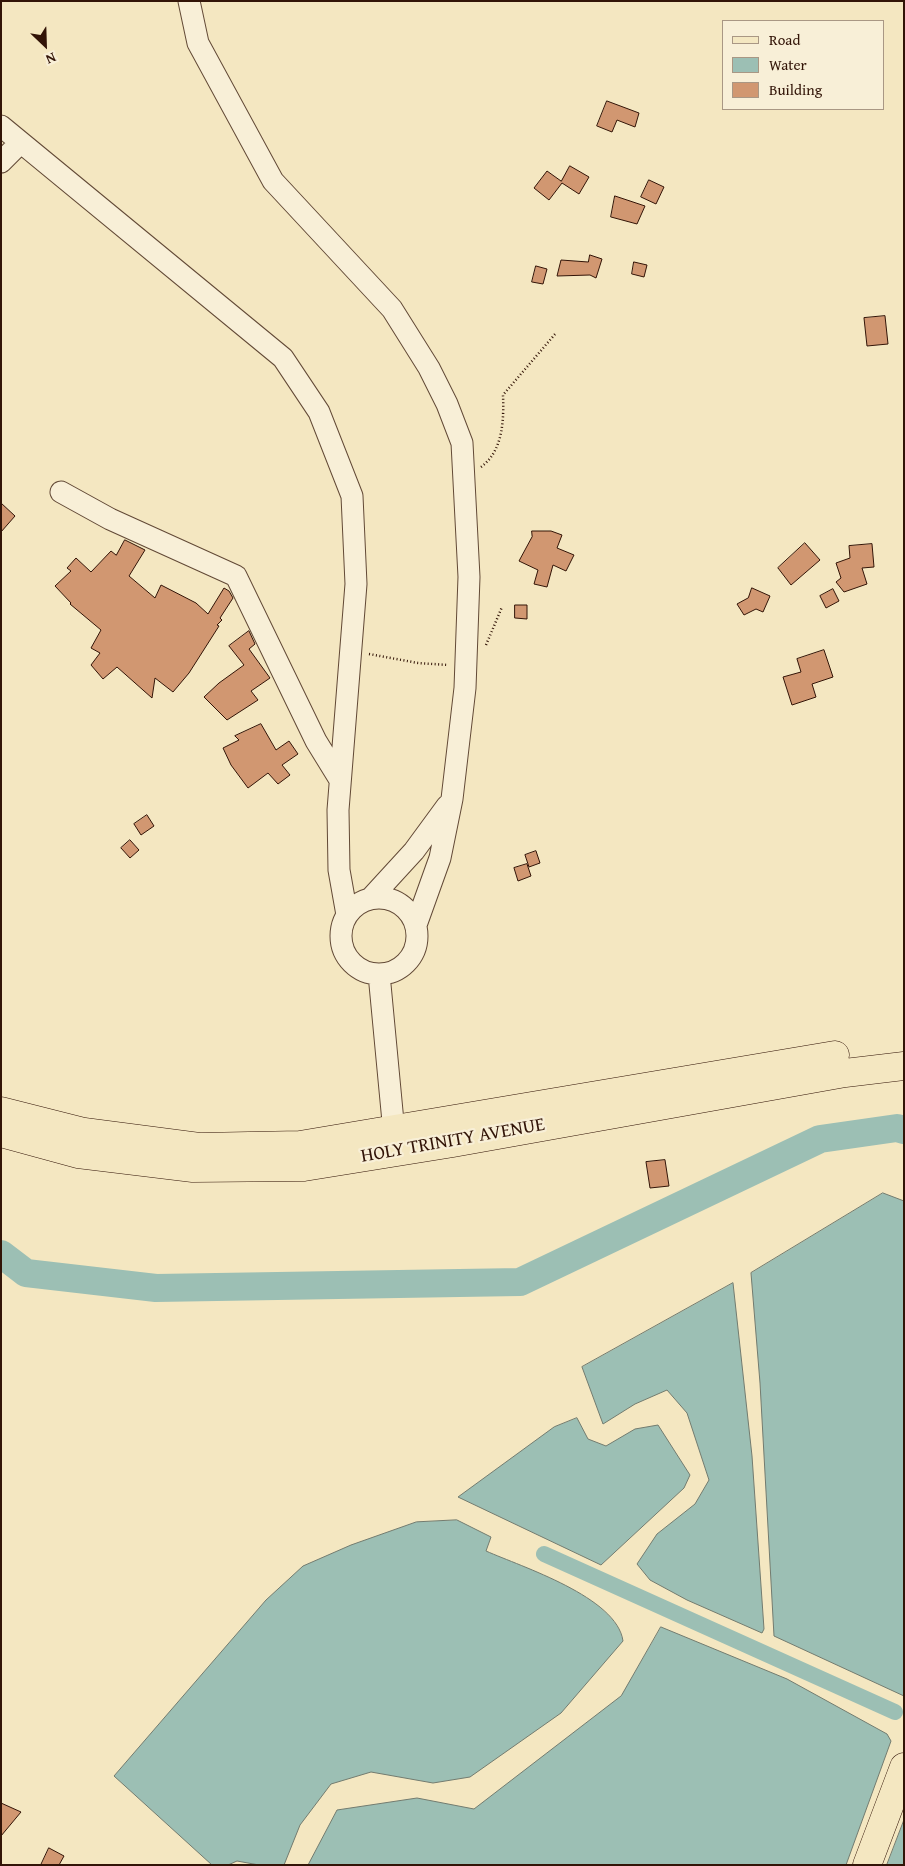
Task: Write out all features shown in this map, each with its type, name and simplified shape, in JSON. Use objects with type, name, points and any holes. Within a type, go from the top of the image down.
[{"type":"main road","name":"HOLY TRINITY AVENUE","points":[[1,1134],[78,1154],[193,1168],[304,1167],[394,1140],[843,1054],[904,1047]]},
{"type":"main road","name":"HOLY TRINITY AVENUE","points":[[1,1111],[84,1132],[199,1147],[300,1145],[394,1140],[845,1073],[904,1066]]},
{"type":"main road","points":[[868,1865],[904,1767]]},
{"type":"street","points":[[189,1],[198,43],[273,181],[392,309],[429,368],[447,404],[462,443],[470,577],[469,627],[465,688],[452,799],[440,858],[416,925],[417,939],[413,953],[405,964],[392,972],[379,974],[364,971],[347,957],[341,939],[342,928],[347,915],[357,905],[370,899],[384,898],[398,903],[409,912],[416,925]]},
{"type":"street","points":[[1,126],[283,358],[318,412],[352,496],[356,584],[340,780],[339,870],[347,915]]},
{"type":"street","points":[[1,162],[20,143]]},
{"type":"street","points":[[61,492],[110,519],[236,576],[316,741],[340,780]]},
{"type":"street","points":[[370,899],[414,851],[452,799]]},
{"type":"street","points":[[379,974],[394,1140]]},
{"type":"path","points":[[464,480],[491,460],[504,423],[503,395],[556,333]]},
{"type":"path","points":[[351,651],[418,663],[465,666],[482,652],[502,607]]},
{"type":"water","points":[[883,1193],[904,1201],[904,1696],[774,1636],[760,1383],[751,1273]]},
{"type":"water","points":[[733,1283],[752,1456],[764,1629],[762,1633],[687,1600],[650,1580],[637,1564],[657,1534],[695,1504],[709,1480],[687,1413],[667,1390],[635,1404],[603,1424],[582,1367]]},
{"type":"water","points":[[577,1418],[588,1439],[606,1446],[635,1429],[658,1425],[690,1475],[684,1488],[601,1565],[458,1497],[554,1427]]},
{"type":"water","points":[[457,1520],[491,1537],[486,1551],[566,1585],[587,1597],[617,1625],[623,1641],[561,1713],[470,1777],[433,1783],[371,1772],[331,1784],[300,1825],[284,1865],[259,1865],[237,1861],[228,1865],[212,1865],[114,1776],[266,1600],[303,1566],[351,1545],[416,1522]]},
{"type":"water","points":[[661,1627],[787,1679],[887,1734],[891,1741],[846,1865],[308,1865],[337,1810],[417,1798],[474,1809],[621,1696]]},
{"type":"water","points":[[904,1820],[904,1865],[887,1865]]},
{"type":"building","points":[[607,101],[639,113],[635,127],[617,120],[612,132],[597,126]]},
{"type":"building","points":[[570,166],[589,177],[579,194],[562,183],[549,200],[534,188],[547,171],[561,181]]},
{"type":"building","points":[[649,180],[664,187],[656,204],[641,197]]},
{"type":"building","points":[[615,196],[645,206],[637,224],[611,217]]},
{"type":"building","points":[[590,255],[602,259],[596,278],[590,275],[557,276],[561,260],[588,262]]},
{"type":"building","points":[[634,262],[647,265],[644,277],[632,274]]},
{"type":"building","points":[[536,266],[547,269],[543,284],[532,282]]},
{"type":"building","points":[[885,316],[888,344],[867,346],[864,318]]},
{"type":"building","points":[[1,503],[15,516],[1,532]]},
{"type":"building","points":[[532,531],[551,531],[562,535],[557,548],[574,555],[566,571],[553,565],[547,587],[534,584],[538,570],[519,561],[532,537]]},
{"type":"building","points":[[125,540],[145,550],[129,576],[155,598],[161,585],[196,603],[208,614],[224,588],[229,591],[233,598],[220,618],[222,620],[217,625],[219,626],[189,673],[173,692],[155,678],[152,698],[117,667],[103,679],[91,665],[100,653],[91,648],[101,630],[70,604],[55,586],[71,571],[67,568],[76,558],[91,572],[111,551],[116,555]]},
{"type":"building","points":[[805,543],[820,560],[791,585],[778,568]]},
{"type":"building","points":[[872,544],[874,567],[862,568],[867,584],[844,592],[836,582],[841,578],[836,563],[850,558],[849,546]]},
{"type":"building","points":[[752,588],[770,596],[763,612],[756,609],[744,615],[737,604],[748,598]]},
{"type":"building","points":[[833,589],[839,601],[826,608],[820,596]]},
{"type":"building","points":[[515,605],[527,605],[527,619],[515,618]]},
{"type":"building","points":[[249,631],[255,644],[249,649],[270,678],[251,691],[258,700],[227,720],[204,697],[219,683],[244,665],[229,646]]},
{"type":"building","points":[[824,650],[833,677],[812,684],[816,697],[792,705],[783,677],[801,672],[797,659]]},
{"type":"building","points":[[261,724],[276,750],[289,741],[298,754],[282,765],[290,775],[278,784],[268,773],[248,788],[231,765],[223,748],[239,740],[235,736]]},
{"type":"building","points":[[147,815],[154,826],[141,835],[134,824]]},
{"type":"building","points":[[130,840],[139,850],[130,858],[121,848]]},
{"type":"building","points":[[536,851],[540,863],[529,867],[525,855]]},
{"type":"building","points":[[527,864],[531,876],[518,881],[514,868]]},
{"type":"building","points":[[665,1160],[669,1186],[650,1188],[646,1162]]},
{"type":"building","points":[[1,1803],[21,1812],[1,1836]]},
{"type":"building","points":[[49,1848],[64,1856],[59,1865],[41,1865]]},
{"type":"waterway","points":[[1,1254],[26,1273],[156,1288],[520,1282],[820,1139],[897,1128],[904,1130]]},
{"type":"waterway","points":[[544,1554],[895,1712]]}]
